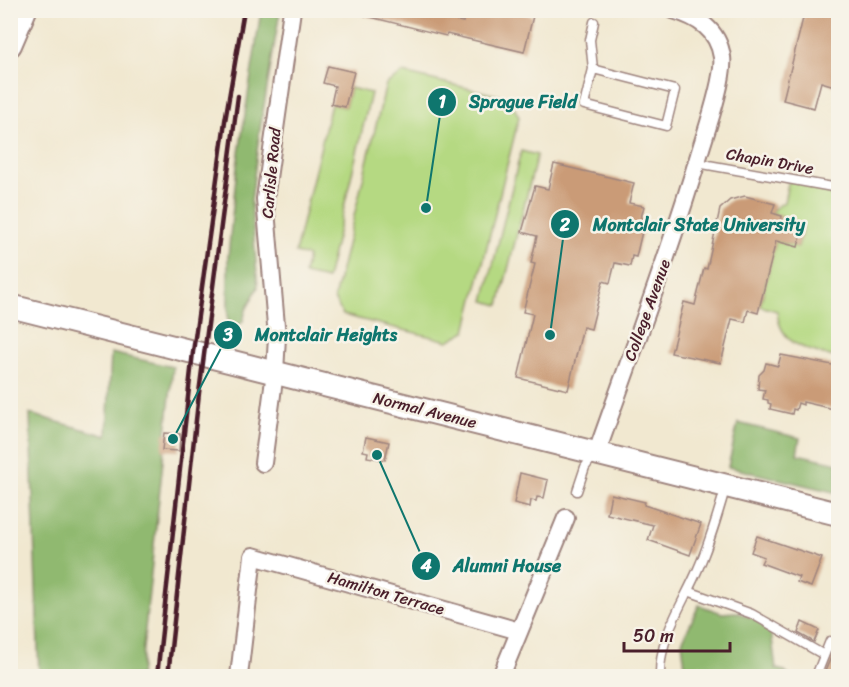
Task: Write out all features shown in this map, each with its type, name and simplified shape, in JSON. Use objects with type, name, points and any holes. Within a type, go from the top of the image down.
[{"type":"street","points":[[10,45],[25,10]]},
{"type":"street","name":"Carlisle Road","points":[[263,463],[275,372],[275,312],[265,199],[292,10]]},
{"type":"street","name":"College Avenue","points":[[597,452],[681,214],[712,111],[723,62],[719,44],[706,25],[691,15],[673,10]]},
{"type":"street","name":"Normal Avenue","points":[[10,306],[838,514]]},
{"type":"street","points":[[501,676],[566,518]]},
{"type":"street","name":"Hamilton Terrace","points":[[239,676],[253,556],[519,631]]},
{"type":"lane","points":[[593,69],[675,90],[666,126],[584,105],[593,69],[590,40],[594,22]]},
{"type":"lane","name":"Chapin Drive","points":[[697,164],[838,188]]},
{"type":"lane","name":"College Avenue","points":[[577,491],[585,467],[597,452]]},
{"type":"lane","points":[[660,676],[662,651],[671,625],[714,528],[726,485]]},
{"type":"lane","points":[[688,591],[752,614],[824,655]]},
{"type":"lane","points":[[816,676],[830,641]]},
{"type":"green space","points":[[261,11],[280,11],[259,135],[251,202],[258,287],[243,321],[239,325],[232,326],[228,321],[228,257],[237,166]]},
{"type":"green space","points":[[403,73],[509,98],[519,117],[466,331],[448,341],[343,315],[334,299],[386,84]]},
{"type":"green space","points":[[350,88],[371,93],[327,279],[304,274],[308,256],[295,253],[331,104],[345,107]]},
{"type":"green space","points":[[521,151],[537,155],[499,305],[484,301]]},
{"type":"green space","points":[[789,179],[838,188],[838,358],[807,349],[790,340],[779,323],[777,311],[760,306],[776,241],[798,247],[803,227],[781,221],[782,216],[772,213],[784,202]]},
{"type":"green space","points":[[111,353],[173,367],[140,676],[39,676],[30,414],[107,436]]},
{"type":"green space","points":[[738,423],[800,438],[797,454],[838,463],[838,493],[728,467]]},
{"type":"green space","points":[[699,605],[722,613],[736,612],[770,624],[776,669],[784,671],[789,676],[688,676],[682,642]]},
{"type":"building","points":[[362,10],[443,10],[441,17],[463,22],[466,10],[507,10],[533,16],[524,52],[362,15]]},
{"type":"building","points":[[805,10],[816,10],[838,16],[838,87],[821,82],[814,108],[783,100]]},
{"type":"building","points":[[328,66],[354,72],[345,107],[331,104],[335,86],[323,83]]},
{"type":"building","points":[[554,164],[634,183],[629,203],[644,206],[641,218],[645,219],[636,257],[632,256],[630,266],[615,263],[610,283],[603,281],[591,329],[583,327],[568,390],[518,378],[533,314],[523,312],[535,264],[531,263],[537,236],[522,232],[535,186],[548,189]]},
{"type":"building","points":[[745,196],[775,204],[772,213],[782,216],[781,221],[803,226],[798,247],[776,241],[758,313],[748,310],[745,322],[732,319],[721,363],[671,353],[684,302],[695,305],[704,268],[707,269],[720,209],[730,200]]},
{"type":"building","points":[[781,355],[838,366],[838,410],[803,402],[803,405],[798,403],[792,414],[770,409],[771,404],[768,400],[763,399],[765,390],[758,389],[759,375],[766,363],[778,366]]},
{"type":"building","points":[[164,433],[180,434],[179,451],[162,450]]},
{"type":"building","points":[[366,437],[389,442],[385,460],[367,457],[368,452],[363,451]]},
{"type":"building","points":[[520,473],[548,480],[544,498],[537,497],[536,501],[531,500],[530,507],[514,503]]},
{"type":"building","points":[[611,494],[645,502],[644,505],[701,524],[690,555],[648,540],[653,525],[607,514]]},
{"type":"building","points":[[757,536],[822,558],[811,587],[797,582],[799,577],[761,563],[764,557],[751,552]]},
{"type":"building","points":[[802,622],[819,630],[814,642],[798,633]]},
{"type":"building","points":[[838,641],[838,676],[823,676]]},
{"type":"railway","points":[[157,676],[193,352],[225,121],[244,10]]},
{"type":"railway","points":[[168,676],[199,393],[238,96]]},
{"type":"place","name":"Sprague Field","points":[[426,208]]},
{"type":"place","name":"Montclair State University","points":[[550,335]]},
{"type":"place","name":"Montclair Heights","points":[[173,439]]},
{"type":"place","name":"Alumni House","points":[[377,455]]}]
